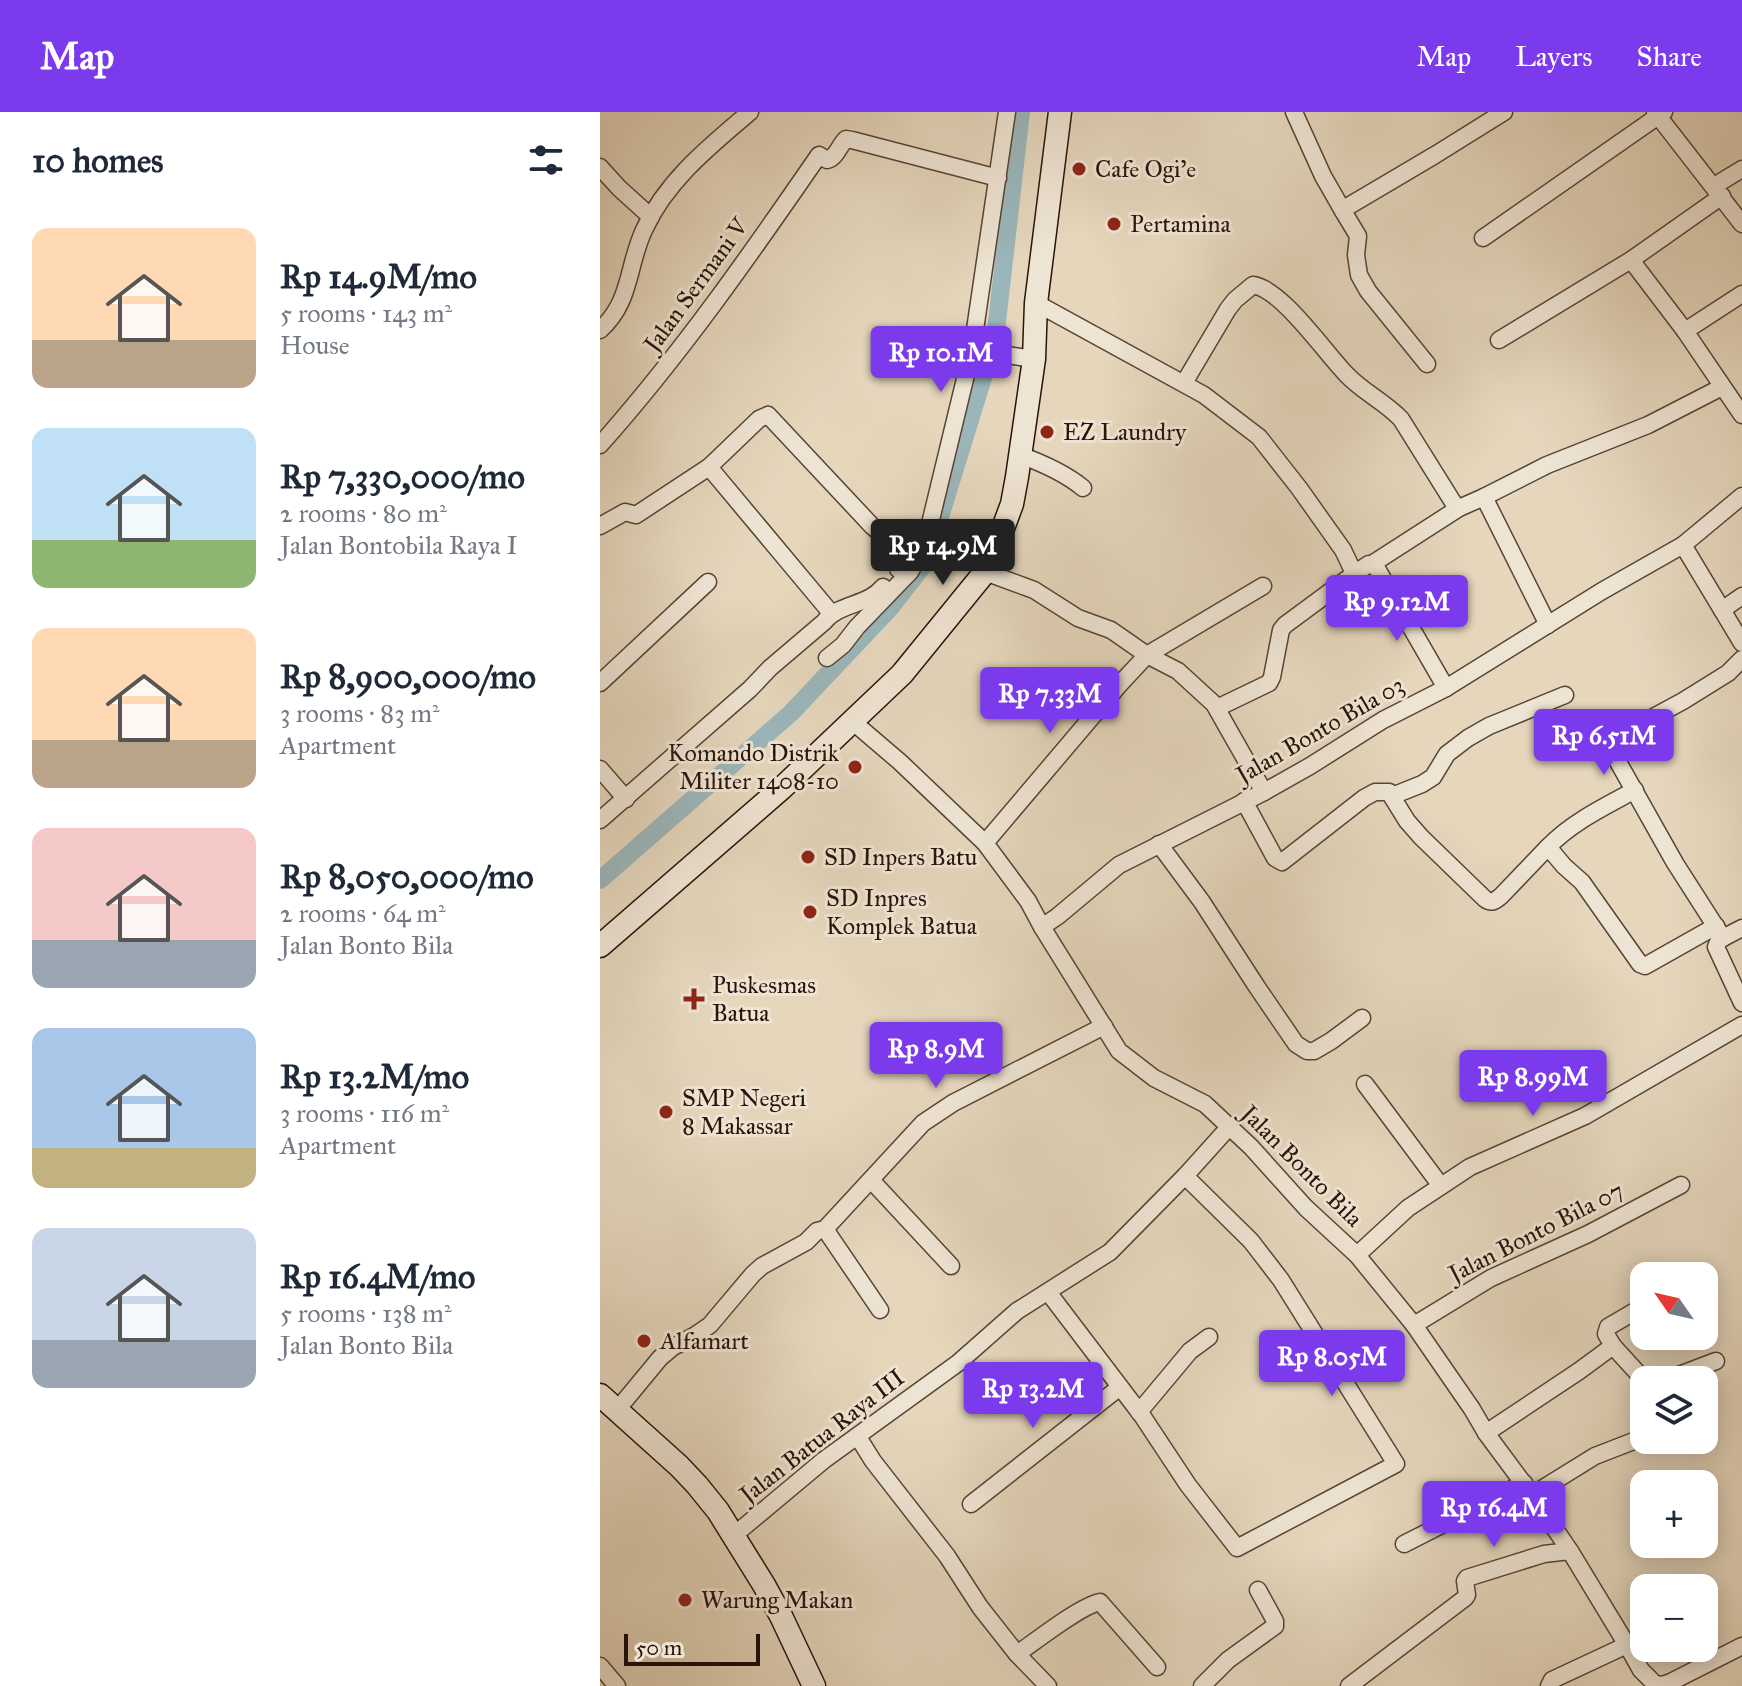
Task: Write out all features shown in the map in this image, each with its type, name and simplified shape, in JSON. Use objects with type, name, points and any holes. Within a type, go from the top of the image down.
[{"type":"main road","points":[[600,946],[782,788],[902,674],[985,572],[1012,504],[1020,455],[1028,358],[1060,112]]},
{"type":"main road","points":[[600,1395],[697,1485],[718,1511],[781,1616],[814,1686]]},
{"type":"street","points":[[600,330],[622,303],[639,243],[651,217],[682,174],[750,112]]},
{"type":"street","points":[[600,820],[828,617],[878,594],[911,560],[931,524],[979,350],[1007,112]]},
{"type":"street","points":[[1294,112],[1323,176],[1358,236],[1356,255],[1359,275],[1368,291],[1427,364]]},
{"type":"street","points":[[1343,211],[1504,112]]},
{"type":"street","points":[[1483,238],[1659,113],[1742,224]]},
{"type":"street","name":"Jalan Sermani V","points":[[600,445],[649,389],[722,294],[819,155],[827,160],[834,158],[846,139],[998,178]]},
{"type":"street","points":[[600,167],[651,217]]},
{"type":"street","points":[[1499,340],[1631,260],[1742,169]]},
{"type":"street","points":[[1631,260],[1685,331],[1742,415]]},
{"type":"street","points":[[1184,383],[1228,309],[1248,288],[1258,285],[1285,305],[1350,378],[1401,419],[1453,504],[1459,508]]},
{"type":"street","points":[[1685,331],[1742,294]]},
{"type":"street","points":[[1036,303],[1204,395],[1259,437],[1343,550],[1354,574]]},
{"type":"street","points":[[979,350],[1028,358]]},
{"type":"street","points":[[1217,708],[1269,683],[1281,630],[1285,625],[1369,564],[1459,508],[1547,465],[1648,425],[1722,387]]},
{"type":"street","points":[[600,526],[625,512],[636,515],[709,467],[759,419],[768,415],[872,526],[911,560]]},
{"type":"street","points":[[1020,455],[1054,470],[1083,488]]},
{"type":"street","points":[[709,467],[828,617],[843,645]]},
{"type":"street","name":"Jalan Bonto Bila 03","points":[[1042,927],[1119,865],[1264,792],[1383,720],[1446,688],[1602,591],[1683,545],[1742,496]]},
{"type":"street","points":[[1484,497],[1548,625]]},
{"type":"street","points":[[827,658],[843,645],[910,572],[912,537]]},
{"type":"street","points":[[1683,545],[1742,643]]},
{"type":"street","points":[[1372,564],[1446,688]]},
{"type":"street","points":[[985,572],[1034,590],[1078,618],[1111,630],[1147,655],[1178,671],[1217,708],[1264,792]]},
{"type":"street","points":[[600,683],[708,582]]},
{"type":"street","points":[[985,843],[1147,655],[1263,586]]},
{"type":"street","points":[[1722,610],[1742,596]]},
{"type":"street","points":[[1742,659],[1728,673],[1622,734],[1614,750],[1675,863],[1720,932],[1716,947],[1742,1003]]},
{"type":"street","points":[[1392,796],[1433,777],[1447,754],[1468,738],[1489,726],[1565,695]]},
{"type":"street","name":"Jalan Bonto Bila","points":[[852,721],[985,843],[1028,901],[1119,1051],[1154,1078],[1199,1100],[1230,1126],[1306,1208],[1357,1255],[1414,1325],[1486,1433],[1528,1489],[1648,1678],[1655,1684],[1671,1682],[1742,1646]]},
{"type":"street","points":[[600,769],[626,799]]},
{"type":"street","points":[[1244,801],[1275,858],[1282,862],[1364,798],[1375,792],[1389,792],[1421,837],[1488,902],[1495,902],[1559,836],[1635,790]]},
{"type":"street","points":[[1159,844],[1202,902],[1296,1044],[1307,1051],[1314,1051],[1362,1018]]},
{"type":"street","points":[[1548,847],[1582,882],[1642,965],[1647,966],[1720,932],[1742,928]]},
{"type":"street","points":[[1357,1255],[1408,1208],[1470,1167],[1585,1116],[1742,1025]]},
{"type":"street","points":[[617,1410],[660,1358],[710,1325],[762,1266],[825,1229],[923,1123],[1104,1026]]},
{"type":"street","points":[[1365,1084],[1441,1186]]},
{"type":"street","name":"Jalan Batua Raya III","points":[[733,1536],[824,1460],[958,1363],[1017,1311],[1110,1252],[1230,1126]]},
{"type":"street","points":[[1048,1292],[1237,1548],[1396,1464],[1281,1280],[1251,1241],[1185,1176]]},
{"type":"street","points":[[871,1180],[951,1266]]},
{"type":"street","name":"Jalan Bonto Bila 07","points":[[1414,1325],[1491,1278],[1588,1234],[1681,1185]]},
{"type":"street","points":[[825,1229],[880,1310]]},
{"type":"street","points":[[1630,1314],[1608,1327],[1606,1334],[1631,1366]]},
{"type":"street","points":[[1139,1412],[1190,1351],[1209,1337]]},
{"type":"street","points":[[1486,1433],[1613,1346]]},
{"type":"street","points":[[1703,1366],[1716,1361]]},
{"type":"street","points":[[971,1504],[1120,1387]]},
{"type":"street","points":[[858,1437],[947,1556],[980,1607],[1017,1654],[1048,1686]]},
{"type":"street","points":[[1404,1544],[1630,1442]]},
{"type":"street","points":[[1349,1686],[1465,1598],[1467,1578],[1544,1554],[1570,1551]]},
{"type":"street","points":[[1202,1686],[1228,1660],[1275,1626],[1258,1590]]},
{"type":"street","points":[[1017,1654],[1093,1603],[1100,1602],[1157,1667]]},
{"type":"street","points":[[1534,1686],[1550,1683],[1627,1645]]},
{"type":"street","points":[[600,1666],[617,1686]]},
{"type":"waterway","points":[[600,880],[791,713],[891,607],[926,562],[995,339],[1021,112]]},
{"type":"place","name":"Cafe Ogi'e","points":[[1079,169]]},
{"type":"place","name":"Pertamina","points":[[1114,224]]},
{"type":"place","name":"EZ Laundry","points":[[1047,432]]},
{"type":"place","name":"Komando Distrik Militer 1408-10","points":[[855,767]]},
{"type":"place","name":"SD Inpers Batu","points":[[808,857]]},
{"type":"place","name":"SD Inpres Komplek Batua","points":[[810,912]]},
{"type":"place","name":"Puskesmas Batua","points":[[694,999]]},
{"type":"place","name":"SMP Negeri 8 Makassar","points":[[666,1112]]},
{"type":"place","name":"Alfamart","points":[[644,1341]]},
{"type":"place","name":"Warung Makan","points":[[685,1600]]}]
